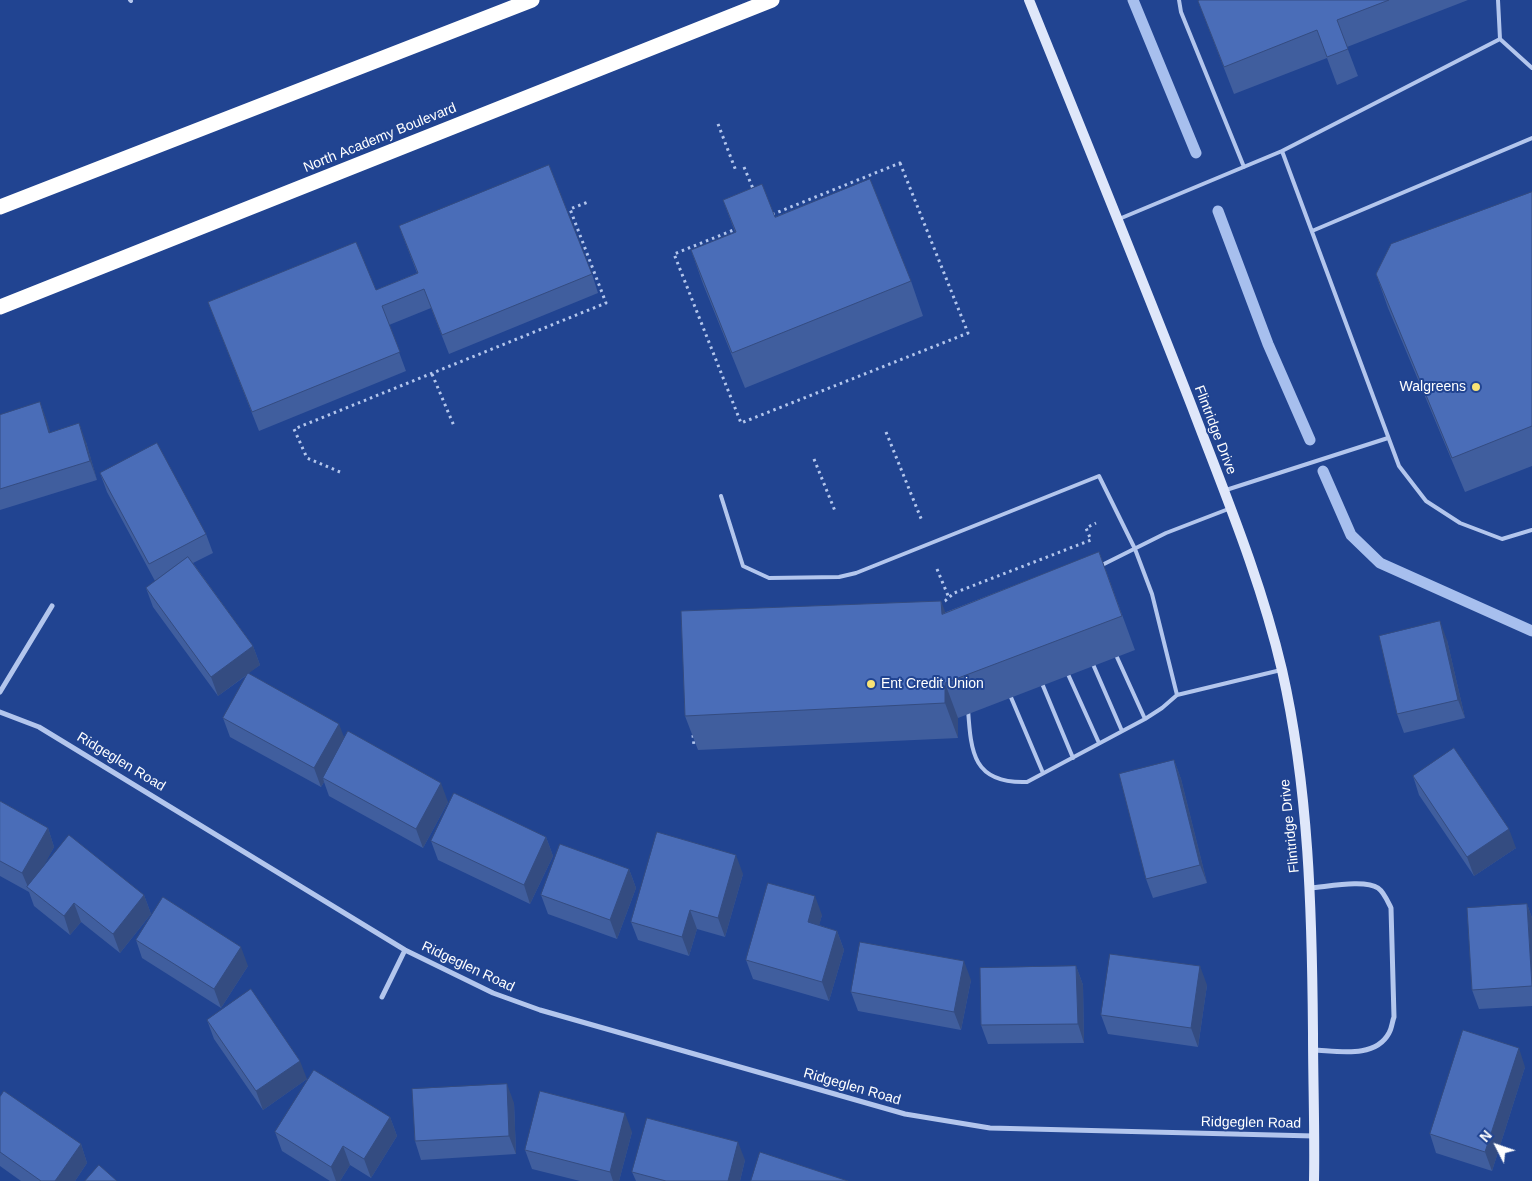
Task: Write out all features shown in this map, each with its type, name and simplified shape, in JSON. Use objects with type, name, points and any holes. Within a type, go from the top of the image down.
[{"type":"highway","points":[[0,207],[532,0]]},
{"type":"highway","name":"North Academy Boulevard","points":[[0,307],[772,0]]},
{"type":"street","name":"Flintridge Drive","points":[[1029,0],[1224,490],[1252,571],[1282,670],[1293,725],[1303,802],[1310,888],[1315,1136],[1314,1181]]},
{"type":"street","points":[[0,692],[52,606]]},
{"type":"street","name":"Ridgeglen Road","points":[[0,712],[39,727],[405,950],[494,993],[540,1010],[905,1114],[990,1128],[1315,1136]]},
{"type":"street","name":"Flintridge Drive","points":[[1310,888],[1367,884],[1379,888],[1386,898],[1391,908],[1394,1017],[1390,1032],[1381,1043],[1367,1052],[1313,1050]]},
{"type":"street","name":"Ridgeglen Road","points":[[382,997],[405,950]]},
{"type":"lane","points":[[1179,0],[1181,12],[1244,167]]},
{"type":"lane","points":[[1498,0],[1500,39],[1532,68]]},
{"type":"lane","points":[[1117,219],[1282,151],[1500,39]]},
{"type":"lane","points":[[1312,232],[1532,138]]},
{"type":"lane","points":[[1282,151],[1399,466],[1426,500],[1460,523],[1502,539],[1532,530]]},
{"type":"lane","points":[[1224,490],[1388,438]]},
{"type":"lane","points":[[721,496],[743,566],[769,578],[839,577],[856,573],[1099,476],[1135,549],[1152,594],[1177,695]]},
{"type":"lane","points":[[1095,568],[1166,533],[1230,508]]},
{"type":"lane","points":[[1112,646],[1145,718]]},
{"type":"lane","points":[[1091,661],[1122,731]]},
{"type":"lane","points":[[1062,663],[1098,743]]},
{"type":"lane","points":[[967,700],[970,737],[974,755],[981,768],[995,778],[1012,783],[1027,782],[1145,718],[1162,708],[1177,695],[1282,670]]},
{"type":"lane","points":[[1040,679],[1073,758]]},
{"type":"lane","points":[[1010,693],[1043,774]]},
{"type":"path","points":[[718,124],[736,171]]},
{"type":"path","points":[[900,163],[968,333],[741,423],[674,254],[765,217],[900,163]]},
{"type":"path","points":[[744,167],[755,192]]},
{"type":"path","points":[[340,472],[307,458],[294,429],[606,303],[570,209],[588,202]]},
{"type":"path","points":[[762,209],[765,217]]},
{"type":"path","points":[[432,374],[454,426]]},
{"type":"path","points":[[886,432],[922,521]]},
{"type":"path","points":[[814,459],[835,511]]},
{"type":"path","points":[[936,605],[945,601],[954,593],[1091,540],[1086,528],[1096,523]]},
{"type":"path","points":[[937,569],[949,598]]},
{"type":"path","points":[[693,727],[694,746]]},
{"type":"building","points":[[1389,0],[1337,20],[1348,49],[1327,57],[1317,30],[1224,67],[1198,1]]},
{"type":"building","points":[[549,165],[592,274],[442,335],[424,289],[382,306],[400,352],[252,412],[208,302],[356,242],[376,290],[418,273],[399,226]]},
{"type":"building","points":[[870,179],[911,281],[732,353],[691,250],[736,232],[723,200],[762,184],[775,217]]},
{"type":"building","name":"Walgreens","points":[[1532,192],[1532,426],[1452,458],[1376,274],[1391,244]]},
{"type":"building","points":[[40,402],[49,433],[79,423],[90,461],[0,489],[0,415]]},
{"type":"building","points":[[157,443],[206,534],[149,564],[100,473]]},
{"type":"building","points":[[1099,552],[1122,616],[945,683],[945,703],[685,716],[681,611],[941,601],[942,614]]},
{"type":"building","points":[[188,557],[253,646],[211,677],[146,588]]},
{"type":"building","points":[[1440,621],[1458,700],[1397,714],[1379,636]]},
{"type":"building","points":[[248,673],[339,724],[314,768],[223,718]]},
{"type":"building","points":[[348,731],[441,783],[416,829],[323,778]]},
{"type":"building","points":[[1454,748],[1509,829],[1467,857],[1413,776]]},
{"type":"building","points":[[1174,760],[1200,865],[1146,879],[1119,774]]},
{"type":"building","points":[[454,793],[546,837],[524,885],[431,841]]},
{"type":"building","points":[[0,801],[48,828],[22,873],[0,861]]},
{"type":"building","points":[[657,832],[736,855],[718,918],[690,910],[682,937],[631,922]]},
{"type":"building","points":[[69,835],[144,895],[113,934],[74,903],[64,916],[27,887]]},
{"type":"building","points":[[560,844],[629,869],[610,920],[541,895]]},
{"type":"building","points":[[768,883],[815,896],[808,922],[837,931],[822,982],[746,960]]},
{"type":"building","points":[[163,897],[241,947],[214,989],[136,940]]},
{"type":"building","points":[[1527,904],[1532,986],[1472,990],[1467,908]]},
{"type":"building","points":[[860,942],[964,961],[954,1012],[851,992]]},
{"type":"building","points":[[1110,954],[1200,966],[1191,1028],[1101,1015]]},
{"type":"building","points":[[1076,966],[1078,1024],[981,1025],[980,968]]},
{"type":"building","points":[[251,989],[300,1061],[256,1091],[207,1020]]},
{"type":"building","points":[[1463,1030],[1519,1048],[1485,1152],[1430,1134]]},
{"type":"building","points":[[314,1070],[390,1117],[364,1159],[343,1146],[331,1167],[275,1132]]},
{"type":"building","points":[[507,1084],[509,1136],[415,1141],[412,1089]]},
{"type":"building","points":[[4,1091],[81,1144],[55,1181],[41,1181],[0,1152],[0,1097]]},
{"type":"building","points":[[540,1091],[625,1113],[610,1172],[525,1150]]},
{"type":"building","points":[[647,1118],[738,1142],[728,1181],[666,1181],[632,1172]]},
{"type":"building","points":[[760,1152],[848,1181],[751,1181]]},
{"type":"building","points":[[99,1165],[117,1181],[85,1181]]},
{"type":"waterway","points":[[1133,0],[1196,153]]},
{"type":"waterway","points":[[1218,211],[1268,344],[1310,440]]},
{"type":"waterway","points":[[1323,471],[1351,535],[1380,563],[1532,631]]},
{"type":"place","name":"Walgreens","points":[[1476,387]]},
{"type":"place","name":"Ent Credit Union","points":[[871,684]]}]
